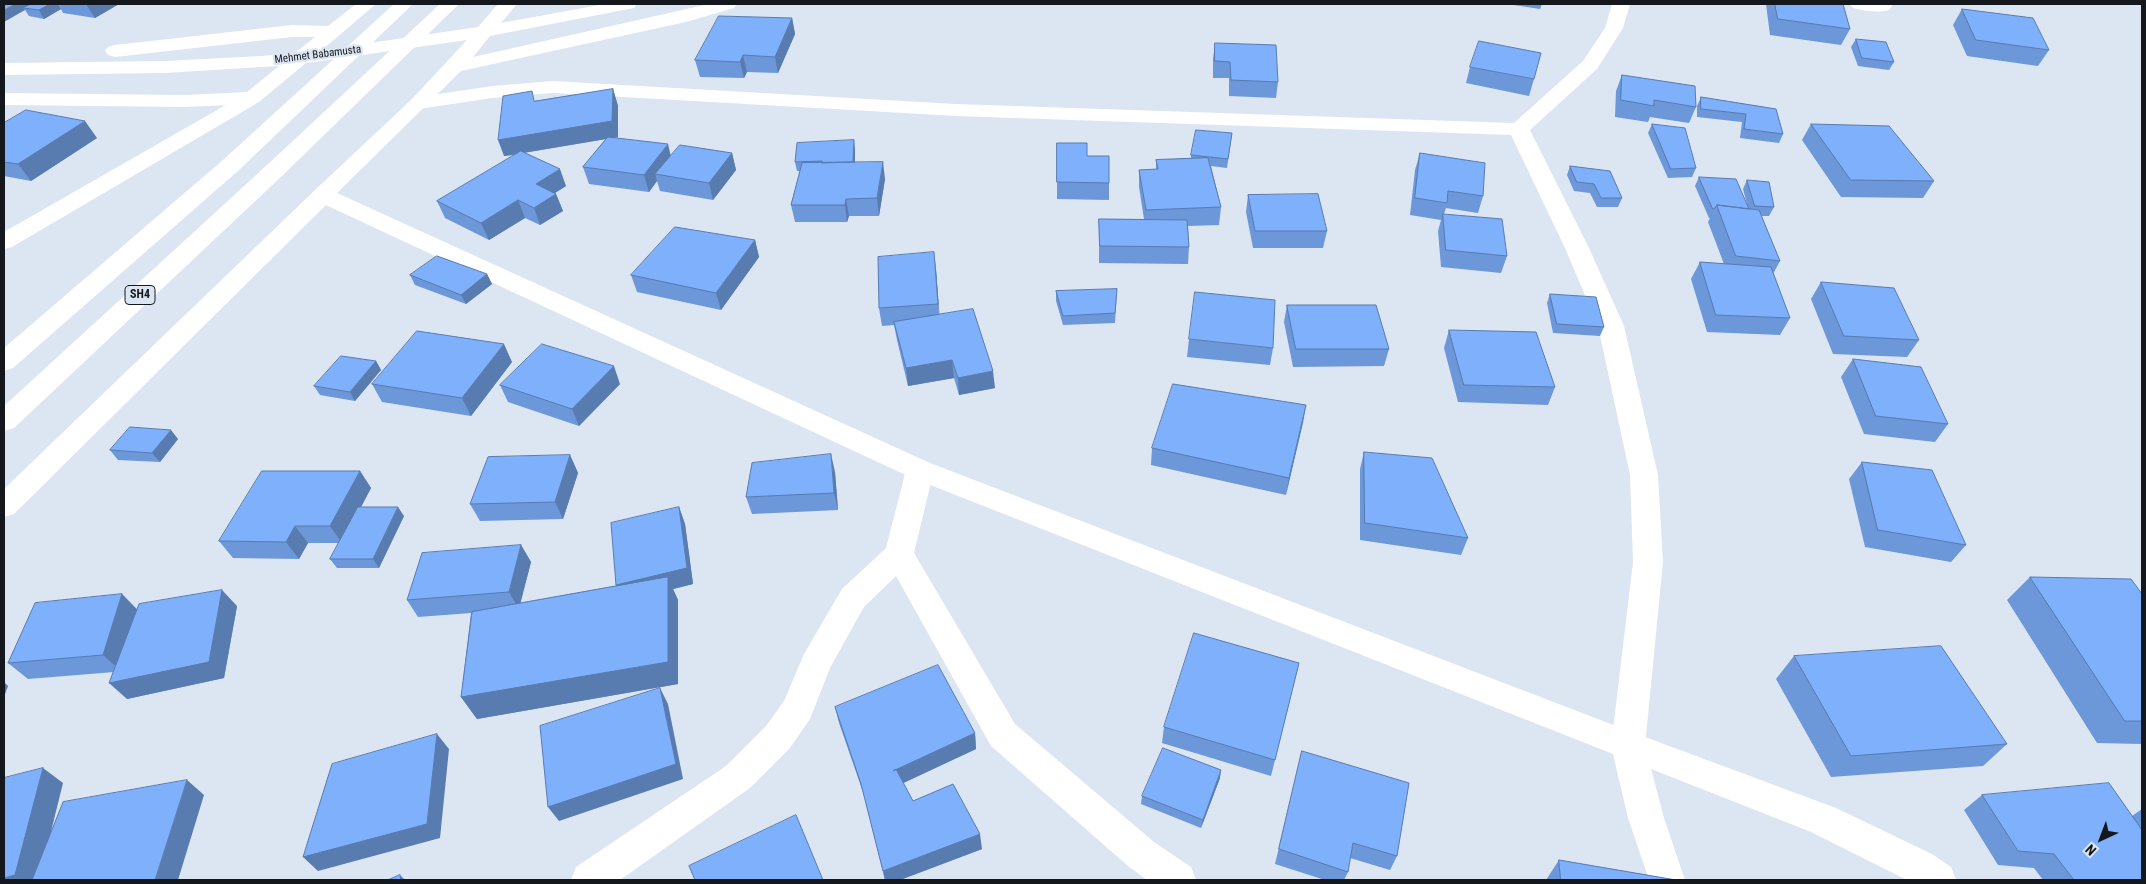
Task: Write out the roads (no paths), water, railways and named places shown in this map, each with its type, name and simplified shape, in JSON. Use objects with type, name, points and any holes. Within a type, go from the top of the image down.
[{"type":"main road","points":[[4,242],[252,98],[367,4]]},
{"type":"main road","points":[[4,362],[231,165],[404,4]]},
{"type":"main road","name":"SH4","points":[[4,421],[275,170],[450,4]]},
{"type":"main road","points":[[4,506],[419,103],[454,67],[508,4]]},
{"type":"main road","name":"Mehmet Babamusta","points":[[4,70],[262,62],[375,48],[495,30],[570,17],[628,4]]},
{"type":"main road","points":[[454,67],[686,16],[728,4]]},
{"type":"main road","points":[[419,103],[492,92],[553,87],[956,110],[1519,129],[1590,65],[1614,28],[1621,4]]},
{"type":"main road","points":[[1859,4],[1882,6]]},
{"type":"main road","points":[[4,56],[118,51],[292,31],[334,32]]},
{"type":"main road","points":[[4,99],[185,101],[252,98]]},
{"type":"main road","points":[[1519,129],[1577,248],[1611,326],[1644,475],[1648,562],[1628,746],[1646,818],[1667,880]]},
{"type":"main road","points":[[323,195],[920,470],[1823,820],[1919,867],[1938,880]]},
{"type":"main road","points":[[589,880],[738,777],[778,737],[798,709],[815,664],[853,598],[899,554],[920,470]]},
{"type":"main road","points":[[899,554],[1003,735],[1141,854],[1178,880]]}]
